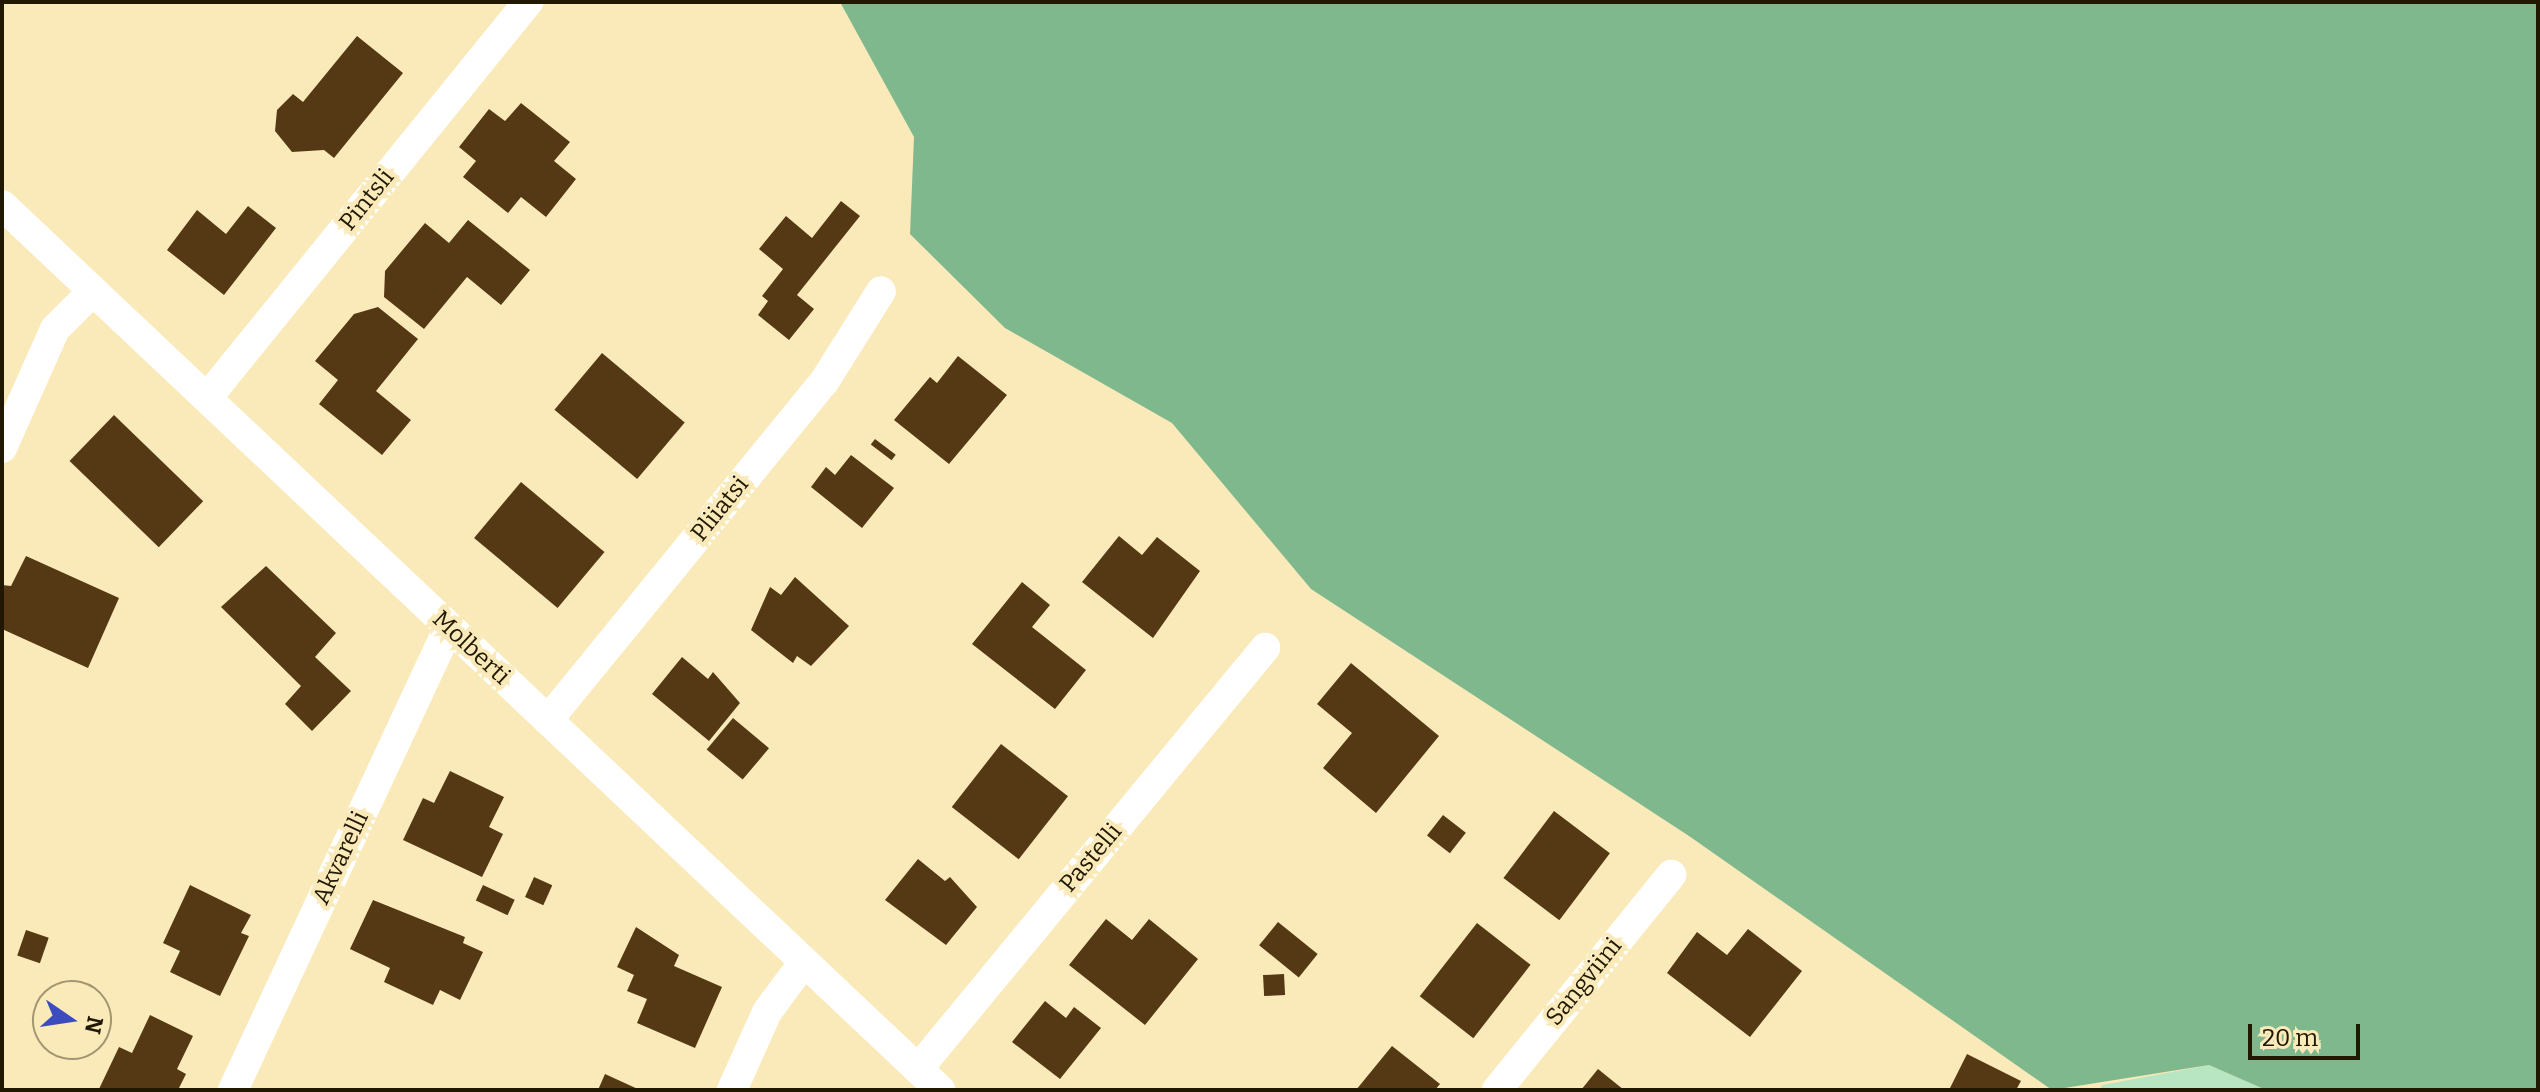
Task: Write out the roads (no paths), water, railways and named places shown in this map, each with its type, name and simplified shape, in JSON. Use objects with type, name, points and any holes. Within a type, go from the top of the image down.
[{"type":"street","name":"Pintsli","points":[[207,398],[528,2]]},
{"type":"street","name":"Molberti","points":[[2,205],[940,1090]]},
{"type":"street","points":[[2,448],[55,329],[93,291]]},
{"type":"street","name":"Pliiatsi","points":[[548,720],[824,382],[881,291]]},
{"type":"street","name":"Akvarelli","points":[[233,1090],[449,627]]},
{"type":"street","name":"Pastelli","points":[[918,1069],[1265,648]]},
{"type":"street","name":"Sangviini","points":[[1497,1090],[1671,875]]},
{"type":"street","points":[[732,1090],[767,1012],[804,962]]}]
